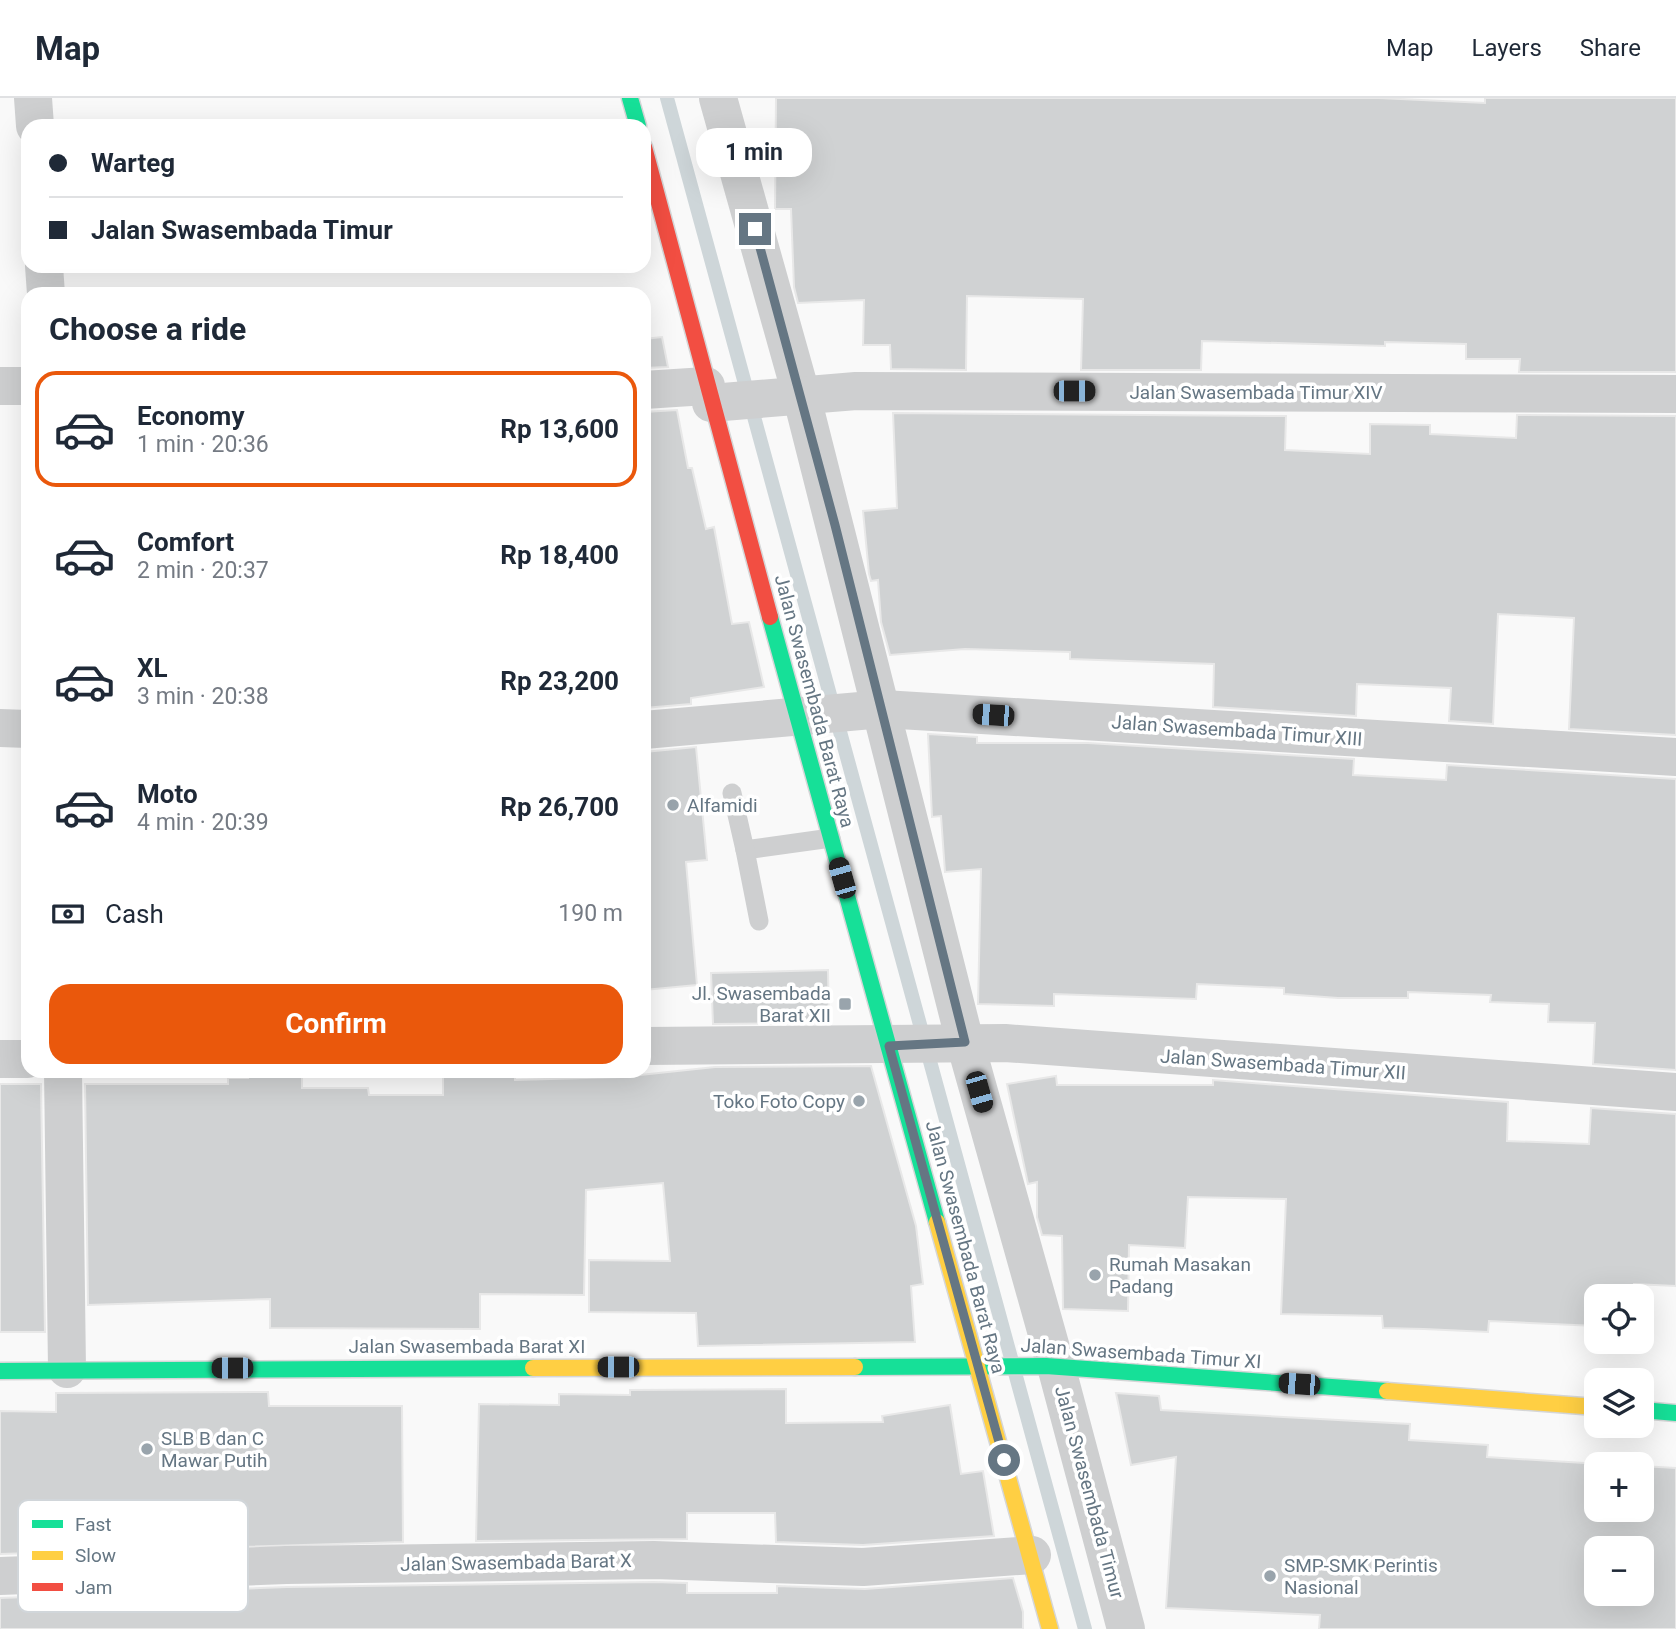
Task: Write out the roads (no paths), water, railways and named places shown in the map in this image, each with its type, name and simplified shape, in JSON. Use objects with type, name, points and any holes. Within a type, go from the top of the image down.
[{"type":"street","points":[[33,98],[34,119]]},
{"type":"street","points":[[630,98],[636,119]]},
{"type":"street","name":"Jalan Swasembada Timur","points":[[718,98],[792,396],[960,1043],[1126,1629]]},
{"type":"street","name":"Jalan Swasembada Barat Raya","points":[[651,172],[713,397],[806,714],[831,838],[895,1045],[976,1366],[1032,1555],[1050,1629]]},
{"type":"street","points":[[0,386],[21,386]]},
{"type":"street","name":"Jalan Swasembada Timur XIV","points":[[651,391],[713,397],[792,396],[856,391],[1676,394]]},
{"type":"street","name":"Jalan Swasembada Timur XIII","points":[[651,729],[875,709],[1676,757]]},
{"type":"street","points":[[0,728],[21,729]]},
{"type":"street","name":"Jalan Swasembada Timur XII","points":[[651,1046],[960,1043],[1676,1092]]},
{"type":"street","points":[[0,1059],[21,1059]]},
{"type":"street","points":[[62,1078],[66,1369]]},
{"type":"street","name":"Jalan Swasembada Timur XI","points":[[976,1366],[1051,1366],[1584,1406]]},
{"type":"street","name":"Jalan Swasembada Barat XI","points":[[0,1371],[976,1366]]},
{"type":"street","points":[[1654,1411],[1676,1413]]},
{"type":"street","name":"Jalan Swasembada Barat X","points":[[248,1566],[654,1560],[863,1567],[1032,1555]]},
{"type":"street","name":"Jalan Swasembada Barat X","points":[[0,1576],[18,1575]]},
{"type":"lane","points":[[732,793],[759,921]]},
{"type":"lane","points":[[745,850],[831,838]]},
{"type":"waterway","points":[[667,98],[1085,1629]]},
{"type":"place","name":"Alfamidi","points":[[673,805]]},
{"type":"place","name":"Jl. Swasembada Barat XII","points":[[845,1004]]},
{"type":"place","name":"Toko Foto Copy","points":[[859,1101]]},
{"type":"place","name":"Rumah Masakan Padang","points":[[1095,1275]]},
{"type":"place","name":"SLB B dan C Mawar Putih","points":[[147,1449]]},
{"type":"place","name":"SMP-SMK Perintis Nasional","points":[[1270,1576]]}]
